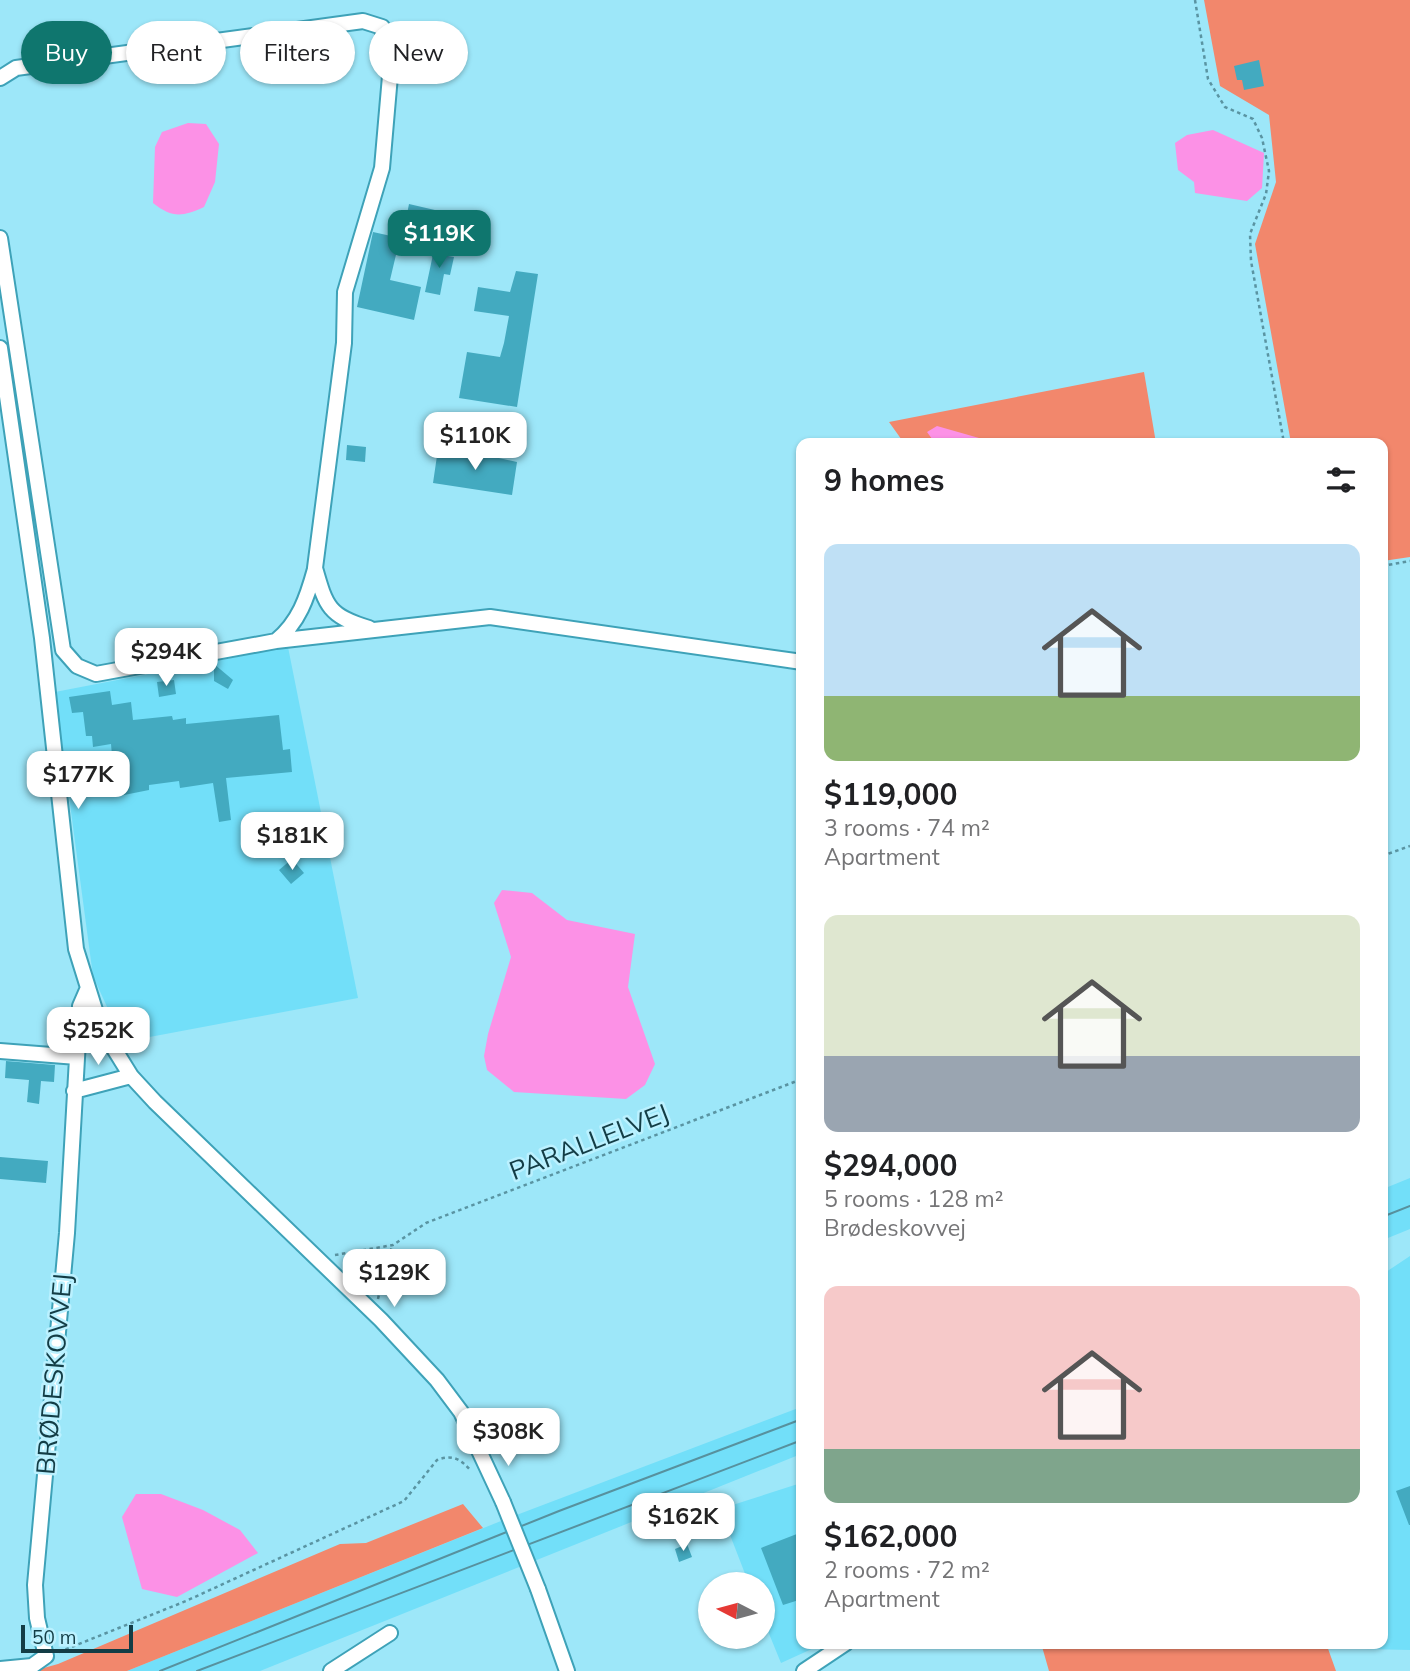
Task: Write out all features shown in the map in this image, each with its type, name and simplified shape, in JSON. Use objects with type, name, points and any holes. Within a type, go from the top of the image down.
[{"type":"street","points":[[0,78],[16,68],[363,21],[382,27],[390,76],[382,168],[345,292],[344,343],[315,568],[306,600],[296,619],[291,628],[275,641]]},
{"type":"street","points":[[0,238],[63,650],[77,666],[96,674],[275,641],[490,617],[796,661]]},
{"type":"street","name":"BRØDESKOVVEJ","points":[[0,348],[42,638],[76,949],[100,1026],[131,1076],[381,1320],[437,1380],[461,1412],[503,1502],[567,1671]]},
{"type":"street","points":[[315,568],[325,602],[345,621],[374,629]]},
{"type":"street","name":"BRØDESKOVVEJ","points":[[46,1656],[37,1618],[35,1585],[66,1233],[80,1006],[87,990]]},
{"type":"street","points":[[0,1051],[77,1057]]},
{"type":"street","points":[[74,1091],[131,1076]]},
{"type":"street","points":[[331,1671],[390,1633]]},
{"type":"street","points":[[804,1671],[837,1649]]},
{"type":"street","points":[[0,1669],[32,1666],[46,1656]]},
{"type":"path","points":[[1195,0],[1208,79],[1225,107],[1253,119],[1262,138],[1269,171],[1266,194],[1251,234],[1251,261],[1283,438]]},
{"type":"path","points":[[1388,565],[1410,561]]},
{"type":"path","points":[[1388,854],[1410,846]]},
{"type":"path","name":"PARALLELVEJ","points":[[314,1256],[351,1254],[393,1245],[426,1223],[796,1081]]},
{"type":"path","points":[[381,1320],[379,1290],[393,1245]]},
{"type":"path","points":[[46,1656],[186,1601],[404,1501],[437,1460],[448,1457],[464,1462]]},
{"type":"shaded area","points":[[1204,0],[1410,0],[1410,557],[1388,560],[1388,438],[1290,438],[1255,244],[1276,182],[1269,115],[1220,86]]},
{"type":"shaded area","points":[[188,123],[206,124],[219,144],[215,182],[204,207],[177,214],[153,203],[155,147],[162,132]]},
{"type":"shaded area","points":[[1213,130],[1264,153],[1262,188],[1247,201],[1195,193],[1194,182],[1178,170],[1175,143],[1187,135]]},
{"type":"shaded area","points":[[1144,372],[1155,438],[900,438],[889,422]]},
{"type":"shaded area","points":[[937,426],[979,438],[931,438],[927,432]]},
{"type":"shaded area","points":[[288,647],[358,998],[123,1042],[93,976],[55,692]]},
{"type":"shaded area","points":[[502,890],[532,893],[567,920],[635,934],[628,987],[655,1064],[645,1085],[626,1099],[514,1092],[487,1070],[484,1056],[488,1034],[511,957],[494,903]]},
{"type":"shaded area","points":[[1410,1178],[1410,1229],[1388,1238],[1388,1187]]},
{"type":"shaded area","points":[[1410,1256],[1410,1650],[1364,1649],[1388,1649],[1388,1271]]},
{"type":"shaded area","points":[[796,1409],[796,1456],[260,1671],[127,1671],[506,1519]]},
{"type":"shaded area","points":[[796,1485],[796,1649],[812,1649],[781,1663],[775,1648],[775,1572],[744,1572],[720,1509]]},
{"type":"shaded area","points":[[136,1494],[161,1494],[203,1510],[240,1530],[258,1553],[177,1597],[142,1589],[122,1517]]},
{"type":"shaded area","points":[[463,1504],[483,1528],[127,1671],[33,1671],[58,1664],[340,1544],[366,1543]]},
{"type":"shaded area","points":[[1043,1649],[1328,1649],[1336,1671],[1049,1671]]},
{"type":"building","points":[[1259,60],[1264,86],[1244,90],[1242,80],[1237,80],[1234,66]]},
{"type":"building","points":[[409,204],[452,214],[447,234],[405,224]]},
{"type":"building","points":[[373,232],[400,238],[390,280],[421,287],[414,320],[357,307]]},
{"type":"building","points":[[435,245],[450,249],[448,256],[454,257],[450,275],[444,274],[440,295],[425,292]]},
{"type":"building","points":[[516,271],[538,274],[517,407],[459,398],[467,352],[500,357],[509,316],[474,311],[478,287],[510,292]]},
{"type":"building","points":[[347,445],[366,447],[365,462],[346,460]]},
{"type":"building","points":[[438,449],[472,452],[517,462],[512,495],[433,483]]},
{"type":"building","points":[[214,664],[233,680],[228,689],[214,681]]},
{"type":"building","points":[[174,680],[176,694],[159,697],[157,682]]},
{"type":"building","points":[[110,691],[112,705],[131,702],[133,720],[172,716],[173,720],[186,718],[186,724],[279,715],[283,750],[290,749],[292,772],[226,778],[231,820],[219,822],[213,783],[180,788],[179,781],[149,785],[149,790],[114,797],[106,791],[105,781],[113,767],[111,744],[93,747],[92,736],[86,736],[83,712],[72,713],[69,697]]},
{"type":"building","points":[[292,859],[304,873],[291,884],[279,870]]},
{"type":"building","points":[[6,1061],[55,1065],[54,1082],[41,1081],[39,1104],[27,1102],[29,1080],[5,1078]]},
{"type":"building","points":[[0,1157],[48,1161],[46,1183],[0,1179]]},
{"type":"building","points":[[1410,1486],[1410,1525],[1409,1525],[1396,1491]]},
{"type":"building","points":[[796,1534],[796,1601],[783,1605],[775,1584],[775,1572],[770,1572],[761,1548]]},
{"type":"building","points":[[687,1544],[692,1557],[679,1562],[675,1549]]},
{"type":"tram line","points":[[1388,1215],[1410,1206]]},
{"type":"tram line","points":[[160,1671],[559,1511],[796,1421]]},
{"type":"tram line","points":[[197,1671],[796,1442]]}]
